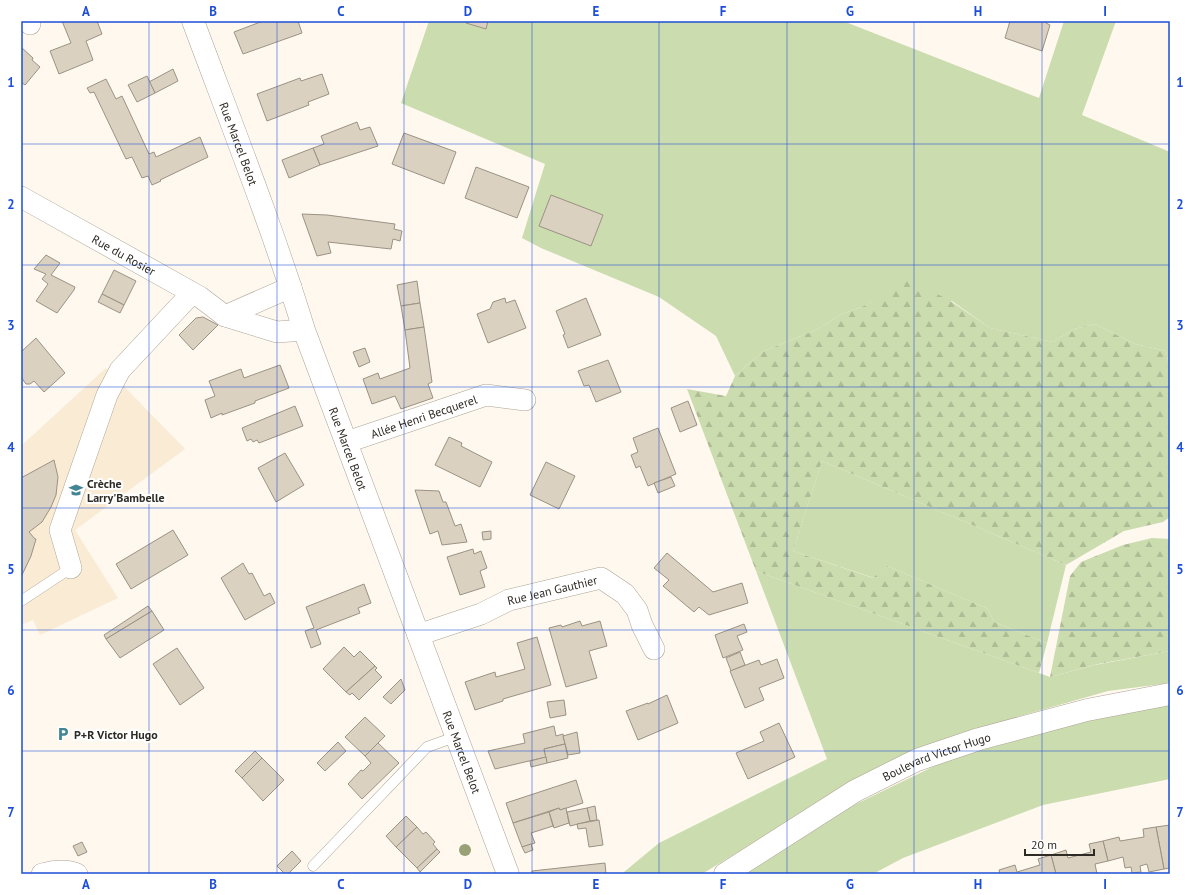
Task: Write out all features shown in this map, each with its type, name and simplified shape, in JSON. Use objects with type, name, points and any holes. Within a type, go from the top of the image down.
[{"type":"main road","name":"Rue Marcel Belot","points":[[193,21],[291,287],[304,330],[508,874]]},
{"type":"main road","name":"Boulevard Victor Hugo","points":[[725,874],[855,791],[917,760],[979,739],[1086,710],[1170,694]]},
{"type":"street","name":"Rue du Rosier","points":[[21,197],[200,297],[225,316],[277,332],[304,330]]},
{"type":"street","points":[[225,316],[291,287]]},
{"type":"street","points":[[71,568],[60,530],[106,394],[120,370],[192,293]]},
{"type":"street","name":"Allée Henri Becquerel","points":[[347,442],[486,394],[525,400]]},
{"type":"street","name":"Rue Jean Gauthier","points":[[418,635],[481,614],[509,600],[601,578],[625,594],[637,610],[654,649]]},
{"type":"street","points":[[42,874],[65,871],[78,874]]},
{"type":"lane","points":[[21,601],[71,568]]},
{"type":"lane","points":[[313,866],[427,747],[456,737]]},
{"type":"shaded area","name":"Crèche Larry'Bambelle","points":[[106,368],[185,449],[75,530],[118,598],[40,635],[33,620],[21,625],[21,446]]},
{"type":"green space","points":[[429,21],[843,21],[1039,98],[1064,21],[1116,21],[1082,115],[1170,152],[1170,372],[1166,351],[1135,344],[1095,324],[1074,329],[1053,342],[990,328],[952,301],[875,300],[840,315],[818,329],[762,352],[735,376],[716,336],[659,297],[541,248],[522,238],[545,164],[401,103]]},
{"type":"green space","points":[[910,279],[952,302],[990,328],[1053,342],[1074,329],[1095,324],[1135,344],[1166,351],[1170,372],[1170,517],[1163,522],[1124,531],[1066,565],[822,461],[793,551],[873,578],[887,566],[988,609],[994,622],[1047,643],[1039,673],[756,571],[687,389],[726,396],[735,376],[762,352],[818,329],[840,315],[866,305]]},
{"type":"green space","points":[[822,461],[1066,565],[1047,643],[994,622],[988,609],[887,566],[874,578],[793,551]]},
{"type":"green space","points":[[1152,538],[1170,539],[1170,651],[1098,664],[1050,677],[1070,576],[1081,562],[1123,545]]},
{"type":"green space","points":[[756,571],[1050,677],[1095,665],[1170,651],[1170,683],[1108,691],[961,733],[902,756],[797,816],[702,874],[624,874],[624,872],[659,843],[827,759]]},
{"type":"green space","points":[[1170,705],[1170,779],[1043,805],[903,858],[873,874],[739,874],[856,804],[949,759],[1105,716]]},
{"type":"building","points":[[62,21],[97,21],[102,34],[86,41],[93,60],[59,74],[50,51],[71,43]]},
{"type":"building","points":[[263,21],[298,21],[302,33],[243,54],[234,32]]},
{"type":"building","points":[[467,21],[488,21],[486,29],[466,23]]},
{"type":"building","points":[[1010,21],[1047,21],[1046,23],[1050,25],[1042,51],[1005,38]]},
{"type":"building","points":[[21,47],[40,67],[25,85],[21,82]]},
{"type":"building","points":[[173,69],[178,81],[155,93],[149,82]]},
{"type":"building","points":[[322,74],[329,94],[308,102],[309,105],[267,121],[257,94],[300,78],[301,81]]},
{"type":"building","points":[[147,76],[155,93],[137,102],[128,85]]},
{"type":"building","points":[[106,79],[116,99],[122,96],[149,154],[154,152],[156,157],[200,137],[208,157],[152,185],[148,176],[142,178],[132,157],[126,159],[94,92],[90,93],[87,88]]},
{"type":"building","points":[[357,122],[360,130],[370,127],[378,146],[320,165],[313,148],[324,144],[321,136]]},
{"type":"building","points":[[404,133],[456,152],[444,184],[392,164]]},
{"type":"building","points":[[313,148],[320,165],[289,178],[282,160]]},
{"type":"building","points":[[476,167],[529,187],[517,218],[465,198]]},
{"type":"building","points":[[551,195],[603,215],[591,246],[539,226]]},
{"type":"building","points":[[302,214],[327,215],[395,224],[394,229],[402,231],[400,241],[393,239],[391,249],[328,242],[331,253],[317,256]]},
{"type":"building","points":[[46,255],[60,263],[51,275],[75,287],[57,313],[36,301],[48,284],[42,279],[46,274],[34,269]]},
{"type":"building","points":[[114,270],[136,281],[124,305],[102,294]]},
{"type":"building","points":[[417,281],[420,303],[401,306],[397,285]]},
{"type":"building","points":[[102,294],[124,305],[120,313],[98,302]]},
{"type":"building","points":[[505,298],[506,303],[515,300],[526,328],[488,343],[477,314],[490,309],[493,302]]},
{"type":"building","points":[[586,298],[601,335],[568,348],[563,335],[565,334],[556,311]]},
{"type":"building","points":[[420,303],[424,327],[405,330],[401,306]]},
{"type":"building","points":[[203,317],[218,325],[193,350],[179,335],[196,318]]},
{"type":"building","points":[[424,327],[432,382],[428,384],[433,398],[401,409],[395,396],[372,404],[363,379],[378,373],[380,379],[410,368],[405,330]]},
{"type":"building","points":[[36,338],[65,373],[44,392],[34,381],[30,384],[26,384],[21,377],[21,352]]},
{"type":"building","points":[[365,348],[370,362],[359,367],[353,352]]},
{"type":"building","points":[[608,360],[621,392],[596,402],[589,385],[584,386],[578,371]]},
{"type":"building","points":[[280,365],[289,388],[255,401],[255,403],[211,418],[205,400],[215,396],[209,381],[241,369],[244,378]]},
{"type":"building","points":[[688,401],[697,425],[680,432],[671,408]]},
{"type":"building","points":[[295,406],[303,426],[259,443],[257,440],[253,442],[251,439],[247,441],[242,428]]},
{"type":"building","points":[[658,428],[676,474],[648,486],[640,466],[636,468],[631,455],[638,452],[633,438]]},
{"type":"building","points":[[449,437],[462,443],[461,446],[492,462],[480,487],[435,465]]},
{"type":"building","points":[[285,453],[304,485],[276,502],[258,468]]},
{"type":"building","points":[[54,460],[58,477],[56,495],[42,522],[29,532],[36,539],[31,556],[21,577],[21,478]]},
{"type":"building","points":[[546,462],[575,476],[559,509],[530,495]]},
{"type":"building","points":[[671,477],[675,486],[658,493],[654,483]]},
{"type":"building","points":[[415,490],[439,491],[443,502],[446,502],[455,526],[461,524],[467,542],[442,545],[438,531],[430,534]]},
{"type":"building","points":[[173,530],[188,555],[131,589],[116,564]]},
{"type":"building","points":[[491,531],[491,539],[483,540],[482,532]]},
{"type":"building","points":[[473,549],[474,554],[481,551],[487,568],[480,571],[485,587],[460,595],[447,557]]},
{"type":"building","points":[[667,553],[713,592],[742,583],[748,603],[709,615],[699,607],[694,612],[663,586],[669,580],[654,568]]},
{"type":"building","points":[[243,563],[249,574],[252,573],[264,596],[270,593],[275,603],[245,620],[221,578]]},
{"type":"building","points":[[364,584],[371,603],[358,608],[360,613],[316,630],[321,644],[311,648],[305,631],[314,628],[306,607]]},
{"type":"building","points":[[148,606],[152,611],[106,639],[104,635]]},
{"type":"building","points":[[152,611],[164,630],[120,658],[106,639]]},
{"type":"building","points":[[580,621],[582,626],[600,621],[607,646],[589,651],[597,678],[566,687],[549,628],[561,625],[562,627]]},
{"type":"building","points":[[744,624],[747,632],[737,636],[743,650],[723,658],[715,635]]},
{"type":"building","points":[[537,637],[551,685],[503,699],[503,701],[475,710],[465,682],[495,672],[496,677],[525,669],[517,643]]},
{"type":"building","points":[[344,647],[354,657],[360,651],[375,666],[346,692],[323,669]]},
{"type":"building","points":[[177,648],[204,688],[180,705],[153,664]]},
{"type":"building","points":[[740,652],[745,665],[731,671],[726,658]]},
{"type":"building","points":[[777,659],[784,678],[759,688],[764,700],[745,708],[730,671],[759,660],[761,665]]},
{"type":"building","points":[[375,666],[377,668],[375,670],[382,677],[359,700],[352,693],[350,695],[346,692]]},
{"type":"building","points":[[401,679],[405,690],[391,704],[383,697]]},
{"type":"building","points":[[667,695],[678,723],[638,740],[626,711],[648,704]]},
{"type":"building","points":[[564,700],[566,715],[550,718],[547,702]]},
{"type":"building","points":[[365,717],[385,736],[365,756],[345,737]]},
{"type":"building","points":[[779,723],[795,757],[748,779],[736,753],[764,741],[760,732]]},
{"type":"building","points":[[554,726],[556,736],[563,734],[565,744],[544,749],[546,757],[495,769],[488,751],[525,743],[523,734]]},
{"type":"building","points":[[577,732],[580,753],[568,755],[563,736]]},
{"type":"building","points":[[338,742],[346,751],[325,771],[317,763]]},
{"type":"building","points":[[378,743],[399,763],[362,799],[348,784],[361,770],[363,771],[371,763],[365,756]]},
{"type":"building","points":[[565,744],[568,758],[547,763],[544,749]]},
{"type":"building","points":[[255,751],[262,758],[242,778],[235,771]]},
{"type":"building","points":[[546,757],[547,763],[531,767],[530,761]]},
{"type":"building","points":[[262,758],[284,780],[263,801],[242,778]]},
{"type":"building","points":[[576,780],[583,803],[560,810],[559,808],[513,823],[506,803]]},
{"type":"building","points":[[595,806],[597,820],[590,821],[587,808]]},
{"type":"building","points":[[559,808],[560,810],[566,808],[569,823],[554,828],[549,812]]},
{"type":"building","points":[[587,808],[590,821],[570,826],[567,812]]},
{"type":"building","points":[[549,812],[553,826],[531,833],[535,843],[522,847],[513,823]]},
{"type":"building","points":[[406,816],[417,827],[396,847],[386,836]]},
{"type":"building","points":[[599,820],[603,845],[589,847],[586,828],[578,829],[577,824]]},
{"type":"building","points":[[1170,825],[1170,868],[1164,869],[1156,827]]},
{"type":"building","points":[[417,827],[423,834],[426,832],[435,842],[433,844],[437,849],[417,868],[396,847]]},
{"type":"building","points":[[1156,827],[1164,869],[1149,872],[1147,864],[1140,866],[1141,872],[1132,873],[1131,867],[1125,868],[1123,857],[1108,861],[1103,841],[1119,837],[1120,841],[1144,837],[1143,829]]},
{"type":"building","points":[[1103,841],[1108,861],[1095,864],[1097,874],[1056,874],[1051,855],[1066,850],[1068,858],[1091,852],[1089,844]]},
{"type":"building","points":[[82,842],[87,852],[78,856],[73,846]]},
{"type":"building","points":[[531,844],[533,850],[525,853],[522,847]]},
{"type":"building","points":[[437,849],[440,852],[420,872],[417,868]]},
{"type":"building","points":[[292,851],[301,861],[288,874],[285,874],[277,866]]},
{"type":"building","points":[[1051,855],[1056,874],[1000,874],[999,870],[1015,865],[1017,872],[1040,865],[1038,859]]},
{"type":"building","points":[[605,863],[606,874],[533,874],[532,871]]},
{"type":"place","name":"Crèche Larry'Bambelle","points":[[76,490]]},
{"type":"place","name":"P+R Victor Hugo","points":[[63,734]]}]
